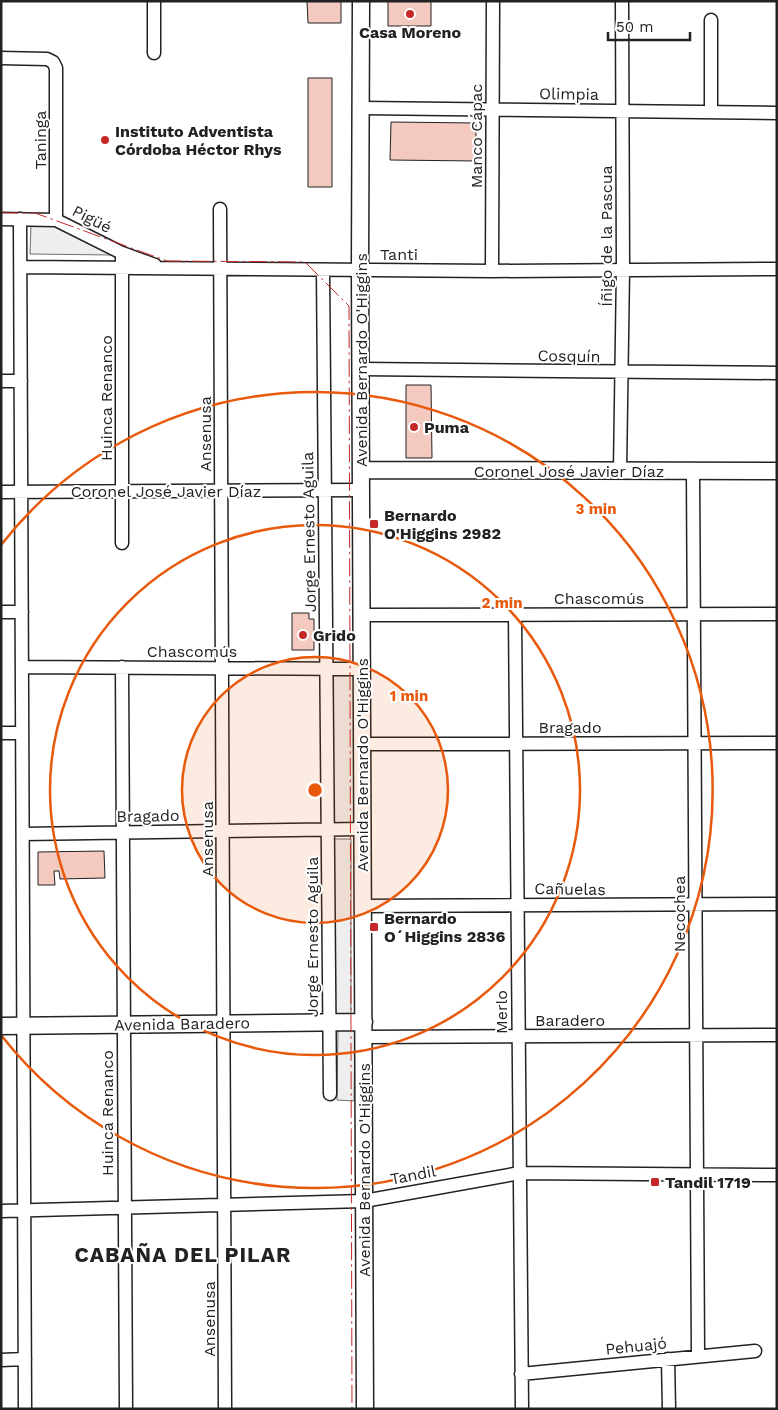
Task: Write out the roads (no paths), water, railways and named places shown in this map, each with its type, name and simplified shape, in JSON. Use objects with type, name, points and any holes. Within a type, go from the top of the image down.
[{"type":"main road","name":"Avenida Bernardo O'Higgins","points":[[361,1],[360,270],[365,1409]]},
{"type":"main road","name":"Coronel José Javier Díaz","points":[[361,470],[777,472]]},
{"type":"main road","name":"Avenida Baradero","points":[[1,1026],[329,1022],[364,1030]]},
{"type":"street","points":[[154,1],[154,53]]},
{"type":"street","name":"Manco Cápac","points":[[492,270],[493,1]]},
{"type":"street","name":"Íñigo de la Pascua","points":[[620,471],[623,269],[622,1]]},
{"type":"street","points":[[711,20],[711,112]]},
{"type":"street","name":"Taninga","points":[[1,58],[47,59],[53,62],[56,68],[56,220]]},
{"type":"street","name":"Olimpia","points":[[362,108],[777,113]]},
{"type":"street","name":"Ansenusa","points":[[220,209],[225,1409]]},
{"type":"street","name":"Pigüé","points":[[1,219],[56,220],[122,253],[164,268]]},
{"type":"street","points":[[20,219],[25,1409]]},
{"type":"street","name":"Huinca Renanco","points":[[122,253],[122,543]]},
{"type":"street","name":"Tanti","points":[[20,267],[323,270],[777,269]]},
{"type":"street","name":"Jorge Ernesto Aguila","points":[[323,270],[330,1094]]},
{"type":"street","name":"Cosquín","points":[[361,369],[620,373],[777,373]]},
{"type":"street","points":[[1,381],[21,381]]},
{"type":"street","name":"Necochea","points":[[693,471],[698,1356]]},
{"type":"street","name":"Coronel José Javier Díaz","points":[[1,492],[361,490]]},
{"type":"street","points":[[1,612],[22,612]]},
{"type":"street","name":"Merlo","points":[[515,614],[522,1409]]},
{"type":"street","name":"Chascomús","points":[[362,615],[777,614]]},
{"type":"street","name":"Chascomús","points":[[22,667],[362,668]]},
{"type":"street","name":"Huinca Renanco","points":[[122,668],[126,1409]]},
{"type":"street","points":[[1,733],[22,733]]},
{"type":"street","name":"Bragado","points":[[362,744],[777,743]]},
{"type":"street","name":"Bragado","points":[[23,834],[363,829]]},
{"type":"street","name":"Cañuelas","points":[[363,906],[517,904],[695,906],[777,904]]},
{"type":"street","name":"Baradero","points":[[364,1030],[518,1036],[777,1035]]},
{"type":"street","name":"Tandil","points":[[1,1211],[364,1201],[520,1173],[777,1175]]},
{"type":"street","name":"Pehuajó","points":[[521,1374],[755,1351]]},
{"type":"street","points":[[1,1360],[25,1359]]},
{"type":"street","points":[[668,1359],[669,1409]]},
{"type":"place","name":"Casa Moreno","points":[[410,14]]},
{"type":"place","name":"Instituto Adventista Córdoba Héctor Rhys","points":[[105,140]]},
{"type":"place","name":"Puma","points":[[414,427]]},
{"type":"place","name":"Bernardo O'Higgins 2982","points":[[374,524]]},
{"type":"place","name":"Grido","points":[[303,635]]},
{"type":"place","name":"Bernardo O´Higgins 2836","points":[[374,927]]},
{"type":"place","name":"Tandil 1719","points":[[655,1182]]},
{"type":"district","name":"CABAÑA DEL PILAR","points":[[183,1254]]}]
